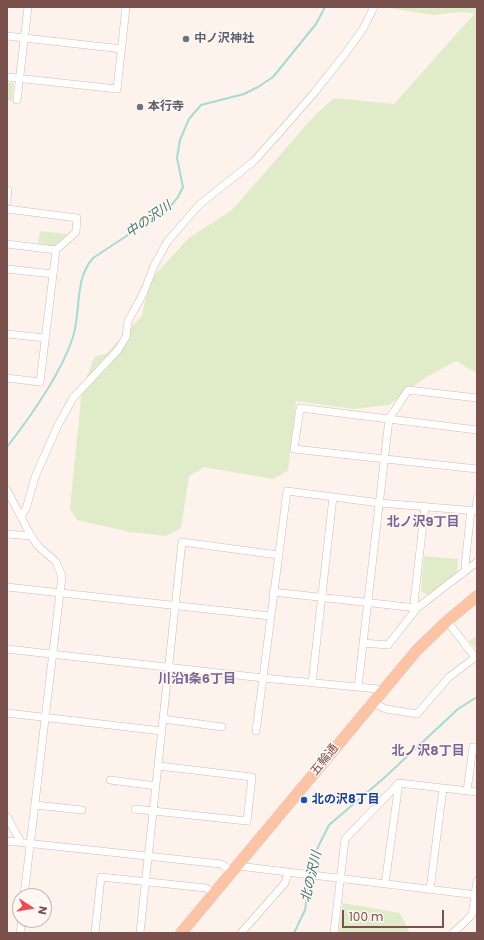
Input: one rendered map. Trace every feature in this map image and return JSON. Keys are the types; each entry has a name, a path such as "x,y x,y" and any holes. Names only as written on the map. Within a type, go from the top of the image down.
{"main road":[{"name":"五輪通","path":"182,933 417,650 447,621 477,596"}],"street":[{"path":"17,100 28,7"},
{"path":"7,77 117,89 122,49 124,7"},
{"path":"21,516 26,509 35,477 58,425 73,398 118,350 126,337 128,321 143,294 154,266 167,242 199,205 254,160 280,132 345,54 363,29 374,7"},
{"path":"7,36 122,49"},
{"path":"7,202 8,190"},
{"path":"7,209 77,218 76,232 56,250 40,382 7,378"},
{"path":"7,244 56,250"},
{"path":"7,269 53,274"},
{"path":"7,334 45,338"},
{"path":"358,687 389,418 408,390 477,398"},
{"path":"477,430 300,408 294,449 477,469"},
{"path":"7,490 31,536 38,546 56,562 62,576 25,888"},
{"path":"256,730 264,678 270,616 287,491 380,503 475,511"},
{"path":"312,683 333,497"},
{"path":"467,569 465,565 477,498"},
{"path":"417,608 414,602 424,506"},
{"path":"7,534 31,536"},
{"path":"140,933 182,542 278,555"},
{"path":"363,643 388,645 417,608 477,562"},
{"path":"7,587 270,616"},
{"path":"273,592 417,608"},
{"path":"373,703 386,709 417,714 449,678 476,656 447,621"},
{"path":"7,649 52,653 168,668 378,689 381,693"},
{"path":"7,713 162,731"},
{"path":"164,719 222,727"},
{"path":"467,791 473,747 477,747"},
{"path":"135,809 246,821 252,777 159,766"},
{"path":"110,780 156,786"},
{"path":"399,783 477,792"},
{"path":"334,933 345,839 399,783"},
{"path":"386,884 399,783"},
{"path":"430,890 443,788"},
{"path":"35,805 82,810"},
{"path":"7,817 21,842"},
{"path":"7,841 221,864 236,869 323,876 476,895"},
{"path":"241,933 285,883 288,873"},
{"path":"95,933 101,878 206,888 214,894"},
{"path":"453,933 472,915 477,881"}],"green space":[{"path":"383,7 477,7 477,373 456,361 425,378 389,405 353,409 296,401 288,471 273,479 204,467 189,476 181,528 166,536 130,532 77,520 70,509 82,389 95,356 106,354 142,316 149,281 189,238 232,210 315,115 334,98 394,104 475,13 460,12 433,15"},
{"path":"7,83 14,83 12,101 7,101"},
{"path":"40,231 67,234 54,246 38,243"},
{"path":"424,556 458,559 457,572 428,595 421,591"},
{"path":"477,636 477,650 469,641"},
{"path":"343,903 400,913 410,933 339,933"}],"waterway":[{"name":"中の沢川","path":"7,447 44,396 60,368 75,330 80,287 87,267 93,258 169,208 178,197 183,187 177,158 180,140 189,119 201,105 244,94 273,77 316,24 325,7"},
{"name":"北の沢川","path":"294,933 305,910 314,855 329,825 384,778 458,709 477,697"}],"place":[{"name":"中ノ沢神社","path":"186,39"},
{"name":"本行寺","path":"140,107"},
{"name":"北の沢8丁目","path":"304,800"}],"district":[{"name":"北ノ沢9丁目","path":"423,523"},
{"name":"川沿1条6丁目","path":"197,680"},
{"name":"北ノ沢8丁目","path":"428,752"}]}
